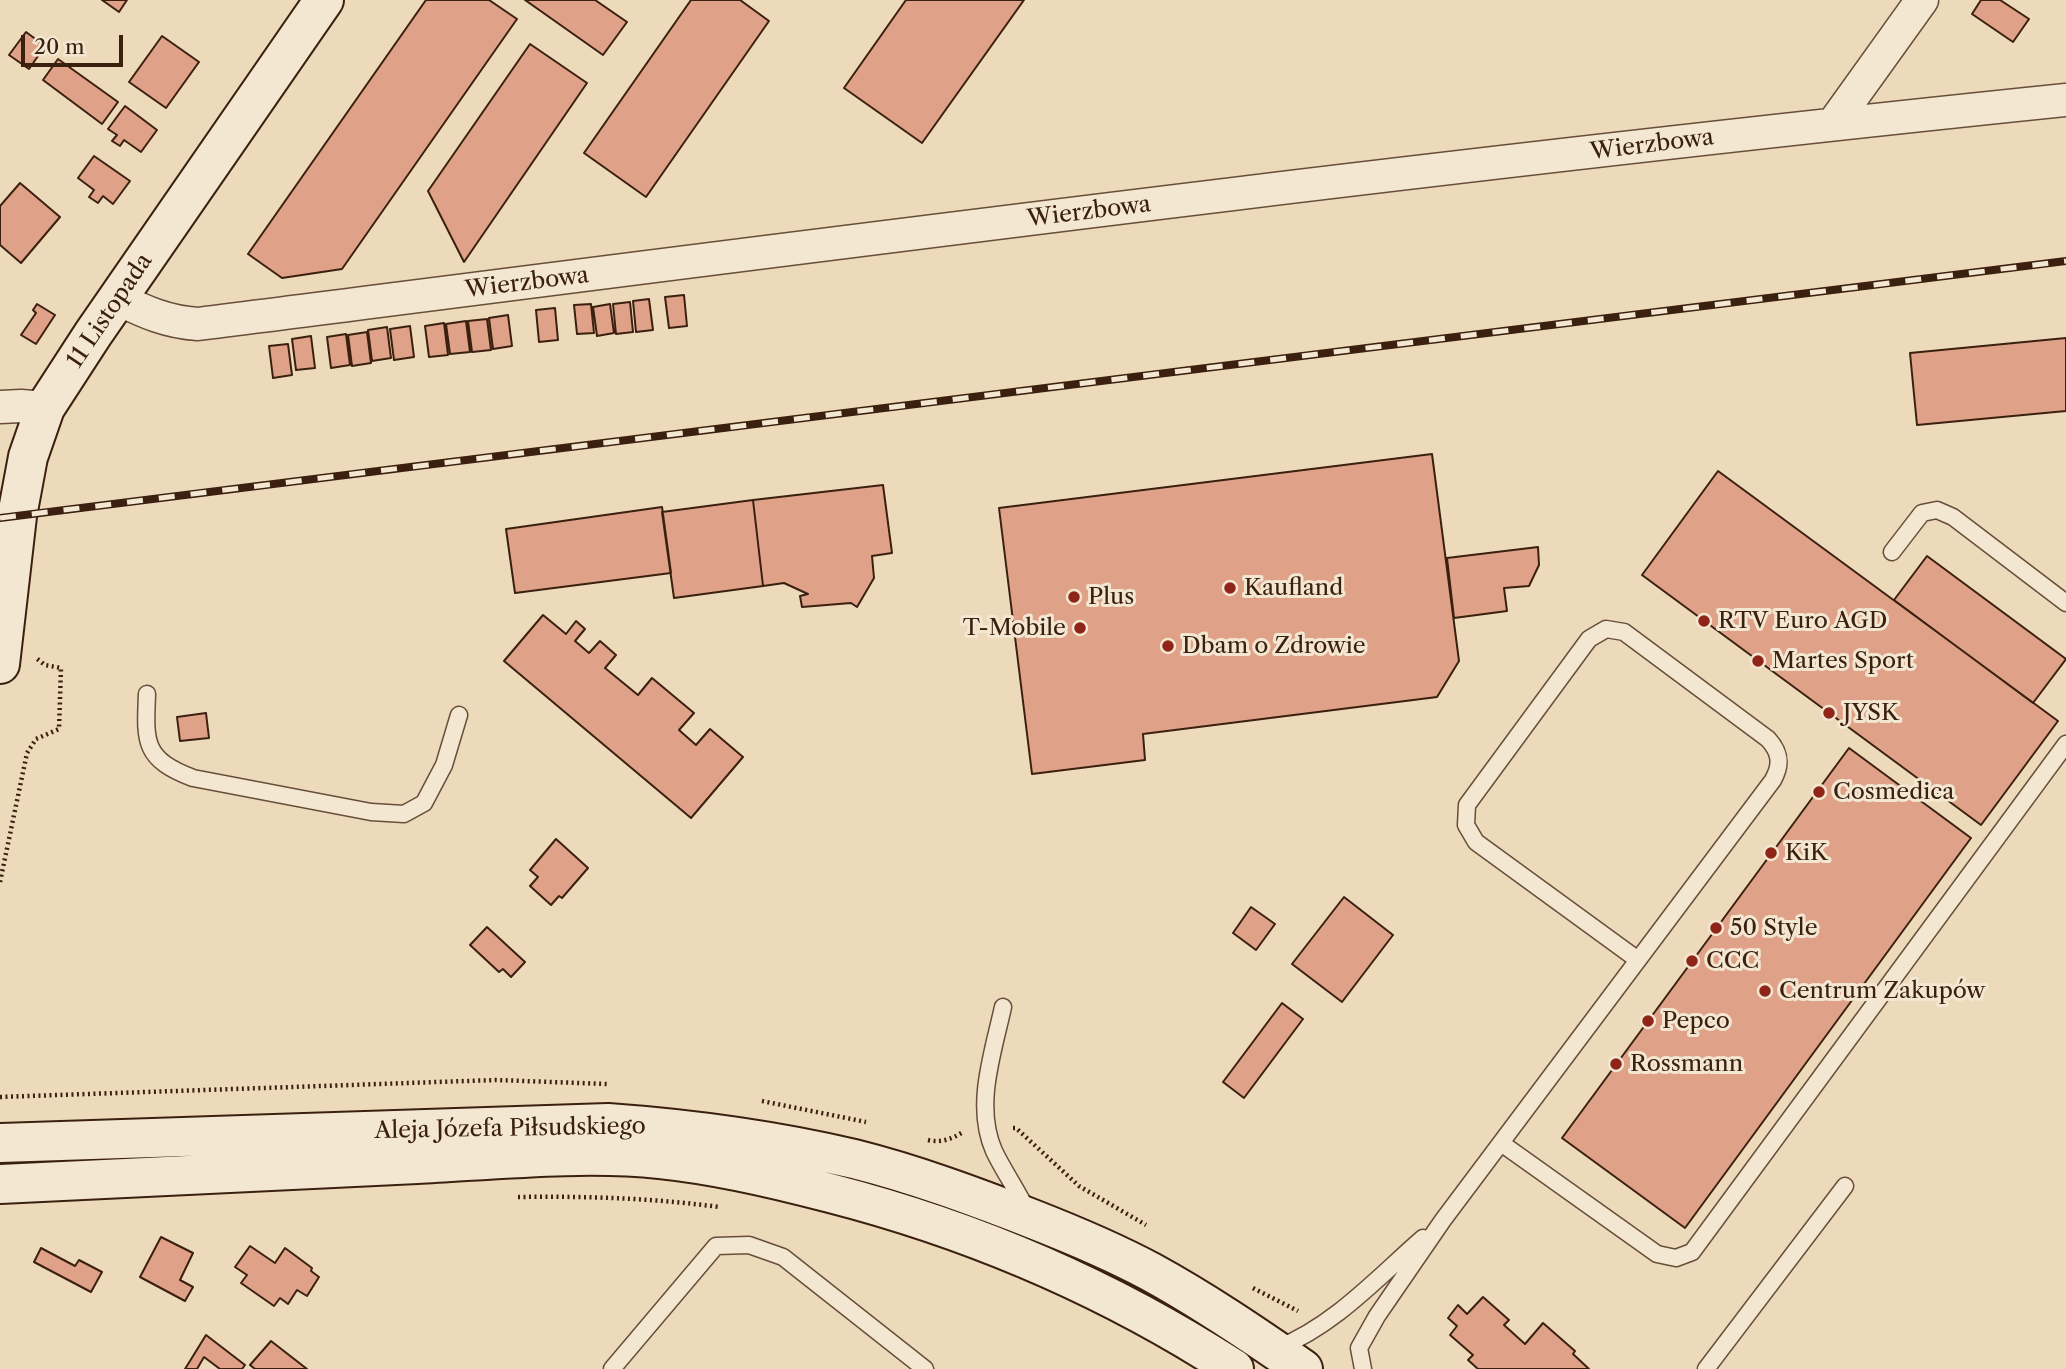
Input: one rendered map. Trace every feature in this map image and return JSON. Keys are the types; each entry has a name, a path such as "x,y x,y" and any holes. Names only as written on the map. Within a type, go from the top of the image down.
{"main road":[{"name":"11 Listopada","path":"0,664 17,516 28,457 45,408 324,0"},
{"name":"Aleja Józefa Piłsudskiego","path":"5,1140 608,1123 704,1132 855,1160 961,1192 1030,1218 1101,1247 1152,1273 1289,1359"},
{"name":"Aleja Józefa Piłsudskiego","path":"0,1184 521,1159 624,1157 706,1165 849,1197 961,1232 1084,1284 1168,1329 1234,1369"}],"street":[{"path":"1833,124 1922,0"},
{"name":"Wierzbowa","path":"118,299 153,316 174,322 198,324 957,228 1833,124 2066,100"},
{"path":"0,407 45,408"}],"lane":[{"path":"1892,552 1922,513 1937,510 1953,517 2066,603"},
{"path":"1363,1369 1359,1348 1377,1316 1443,1220 1501,1143 1773,780 1779,763 1778,754 1768,739 1624,632 1606,629 1589,639 1467,805 1466,825 1476,842 1638,960"},
{"path":"147,694 146,736 155,754 171,770 193,778 371,811 404,814 424,803 444,765 459,715"},
{"path":"1501,1143 1657,1254 1676,1258 1692,1252 2066,744"},
{"path":"1003,1007 985,1096 987,1128 1003,1170 1016,1188 1030,1218"},
{"path":"1706,1369 1845,1186"},
{"path":"1289,1359 1300,1339 1325,1324 1443,1220"},
{"path":"612,1369 716,1246 749,1245 783,1257 925,1369"}],"path":[{"path":"0,883 27,753 36,739 59,729 61,668"},
{"path":"508,1198 576,1196 670,1201 724,1208"}],"building":[{"path":"102,0 127,0 119,12"},
{"path":"426,0 489,0 517,19 342,269 282,278 248,254"},
{"path":"525,0 595,0 627,22 603,55"},
{"path":"691,0 740,0 769,21 646,197 584,153"},
{"path":"906,0 1024,0 922,143 844,88"},
{"path":"1981,0 2000,0 2029,19 2013,42 1972,14"},
{"path":"26,32 45,46 29,69 9,55"},
{"path":"162,36 199,62 166,108 129,82"},
{"path":"530,44 587,83 464,262 428,191"},
{"path":"58,59 118,102 102,124 43,80"},
{"path":"125,106 157,130 141,152 124,140 120,146 112,141 117,135 108,129"},
{"path":"94,156 130,181 113,204 103,196 98,203 89,197 94,190 78,178"},
{"path":"20,183 60,217 21,263 0,245 0,206"},
{"path":"684,295 687,326 669,328 665,297"},
{"path":"649,299 653,330 636,332 633,301"},
{"path":"630,302 633,332 616,334 613,304"},
{"path":"37,304 55,315 36,344 21,335 36,313 33,310"},
{"path":"591,304 594,333 577,334 574,305"},
{"path":"610,304 614,333 597,336 593,307"},
{"path":"555,308 558,340 539,342 536,310"},
{"path":"508,315 512,346 493,349 489,318"},
{"path":"487,319 491,350 472,352 468,321"},
{"path":"466,321 470,352 450,354 446,324"},
{"path":"444,323 448,355 429,357 425,326"},
{"path":"410,326 414,357 394,360 390,329"},
{"path":"387,327 391,358 372,361 368,330"},
{"path":"367,332 371,363 352,366 348,335"},
{"path":"346,334 350,365 331,368 327,337"},
{"path":"311,336 315,368 296,370 292,339"},
{"path":"2066,338 2066,411 1917,425 1910,353"},
{"path":"288,344 292,375 273,378 269,346"},
{"name":"Kaufland","path":"1432,454 1459,661 1437,697 1143,734 1145,760 1032,774 999,508"},
{"path":"1718,471 2058,721 1981,825 1642,575"},
{"path":"883,485 892,553 872,556 874,578 857,607 851,603 802,607 800,596 808,594 784,583 763,586 753,500"},
{"path":"753,500 763,586 674,598 662,512"},
{"path":"662,507 671,573 515,593 506,529"},
{"path":"1538,547 1539,565 1529,586 1504,588 1507,611 1454,618 1447,558"},
{"path":"1927,556 2066,659 2033,703 1894,600"},
{"path":"543,615 566,634 576,621 585,629 575,641 589,653 600,641 616,655 605,668 638,695 652,678 694,713 679,730 696,745 710,729 743,757 691,818 504,661"},
{"path":"206,713 209,738 180,741 177,717"},
{"name":"Centrum Zakupów","path":"1849,748 1971,838 1685,1228 1562,1138"},
{"path":"556,839 588,868 562,898 559,896 551,905 530,886 538,877 530,870"},
{"path":"1344,897 1393,935 1342,1002 1292,964"},
{"path":"1251,907 1275,924 1256,950 1233,933"},
{"path":"487,927 525,962 511,977 503,969 499,972 470,945"},
{"path":"1282,1003 1303,1019 1244,1098 1223,1082"},
{"path":"161,1237 193,1253 180,1280 193,1287 185,1301 140,1277"},
{"path":"250,1246 275,1263 285,1248 312,1268 311,1271 319,1277 307,1296 297,1290 288,1304 280,1298 274,1306 241,1283 247,1275 235,1267"},
{"path":"41,1248 75,1266 79,1260 102,1272 91,1292 34,1262"},
{"path":"1483,1297 1509,1320 1504,1325 1525,1344 1543,1323 1575,1351 1573,1354 1589,1369 1478,1369 1468,1360 1473,1355 1450,1335 1457,1326 1448,1318 1458,1305 1467,1314"},
{"path":"206,1335 245,1365 242,1369 220,1369 204,1357 197,1369 185,1369"},
{"path":"271,1341 307,1369 255,1369 250,1365"}],"railway":[{"path":"0,518 2066,261"}],"place":[{"name":"Kaufland","path":"1230,588"},
{"name":"Plus","path":"1074,597"},
{"name":"RTV Euro AGD","path":"1704,621"},
{"name":"T-Mobile","path":"1080,628"},
{"name":"Dbam o Zdrowie","path":"1168,646"},
{"name":"Martes Sport","path":"1758,661"},
{"name":"JYSK","path":"1829,713"},
{"name":"Cosmedica","path":"1819,792"},
{"name":"KiK","path":"1771,853"},
{"name":"50 Style","path":"1716,928"},
{"name":"CCC","path":"1692,961"},
{"name":"Centrum Zakupów","path":"1765,991"},
{"name":"Pepco","path":"1648,1021"},
{"name":"Rossmann","path":"1616,1064"}]}
